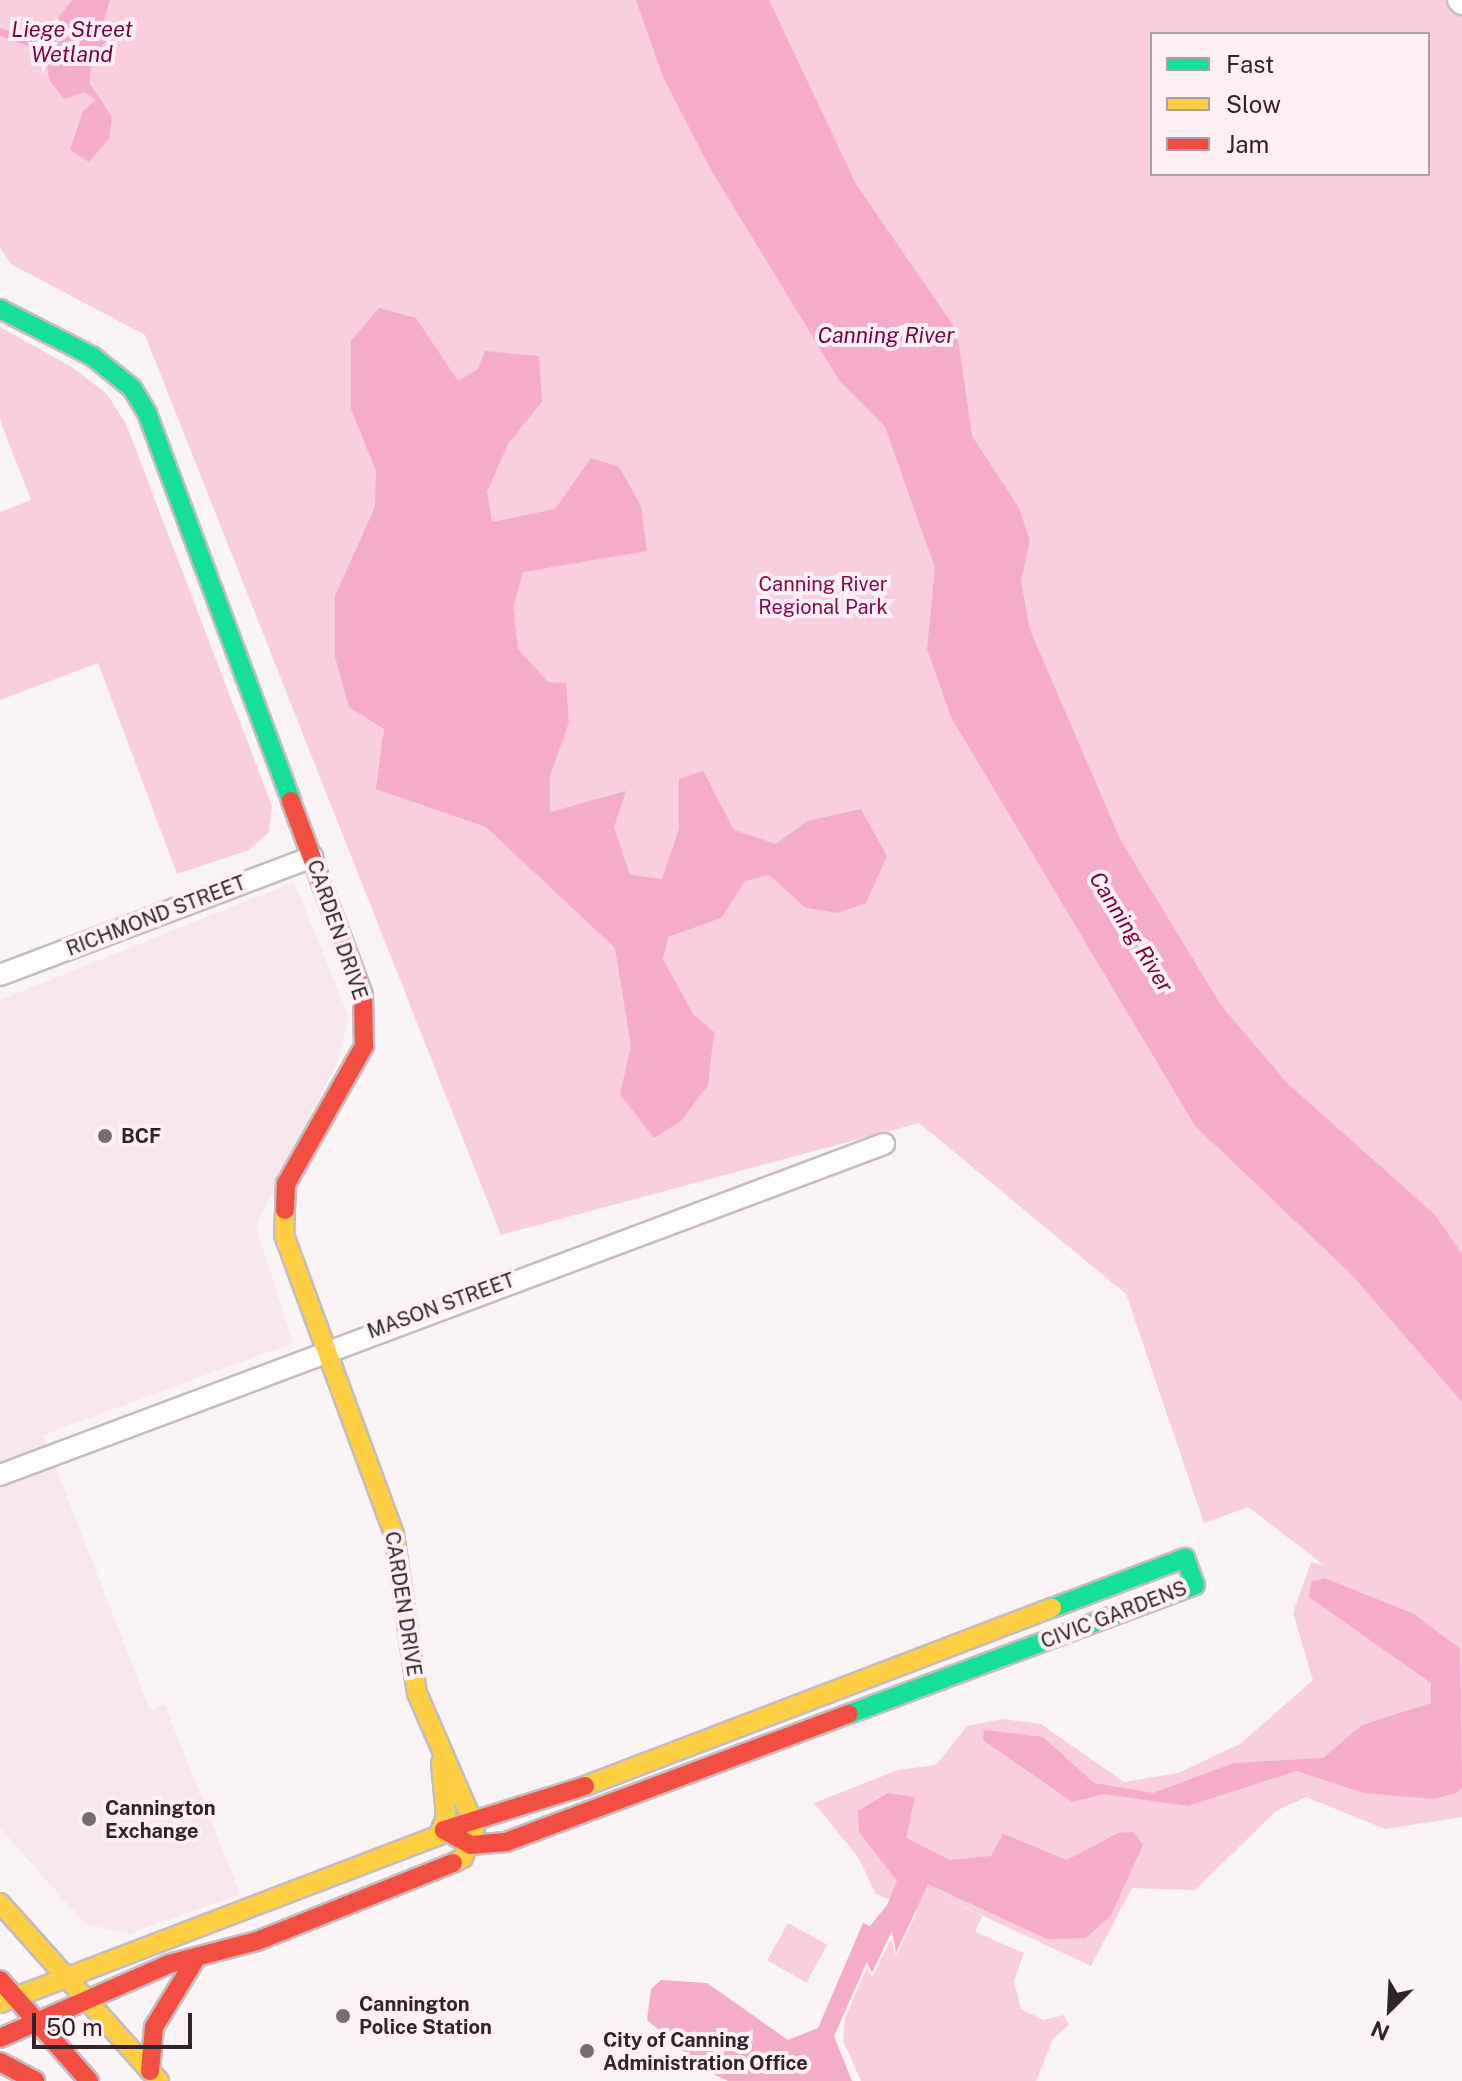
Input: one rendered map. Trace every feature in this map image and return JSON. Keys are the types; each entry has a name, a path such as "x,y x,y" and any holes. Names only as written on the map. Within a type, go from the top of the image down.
{"main road":[{"name":"CARDEN DRIVE","path":"0,309 92,356 132,388 147,413 363,995 364,1046 286,1184 284,1235 394,1534 408,1650 440,1757 473,1836"},
{"name":"CIVIC GARDENS","path":"444,1830 473,1836 506,1842 1195,1585 1185,1558 473,1836"},
{"name":"CARDEN DRIVE","path":"440,1757 444,1830"},
{"path":"7,2000 444,1830"},
{"path":"0,2038 86,1999 285,1930 448,1866 473,1836"},
{"path":"273,1897 285,1930"},
{"path":"0,1903 155,2076"},
{"path":"155,2076 154,2027 195,1960"},
{"path":"0,1980 7,2000 36,2021 89,2081"},
{"path":"0,2062 35,2081"}],"street":[{"name":"RICHMOND STREET","path":"0,975 312,857"},
{"name":"MASON STREET","path":"0,1475 325,1349 884,1144"}],"shaded area":[{"path":"294,882 349,1017 337,1063 256,1226 293,1343 43,1435 150,1710 165,1705 240,1894 129,1934 86,1924 0,1828 0,1000"}],"green space":[{"name":"Canning River Regional Park","path":"0,0 1450,0 1462,17 1462,1817 1385,1829 1306,1797 1276,1811 1195,1890 1132,1888 1091,1966 928,1890 982,1916 975,1932 1024,1953 1014,1981 1021,2009 1043,2020 1064,2015 1069,2025 1053,2039 1036,2081 861,2081 843,2041 845,2018 867,1968 872,1977 891,1939 896,1956 917,1912 876,1894 858,1857 814,1803 898,1770 936,1765 967,1726 1002,1719 1041,1724 1124,1782 1178,1773 1240,1744 1313,1680 1293,1613 1311,1562 1325,1566 1248,1507 1204,1523 1126,1294 919,1123 501,1235 145,335 11,264 0,247"},
{"path":"0,327 72,367 107,394 126,424 272,806 269,832 249,850 177,874 98,663 0,700 0,512 31,500 0,420"},
{"path":"788,1923 827,1945 807,1982 767,1961"}],"water":[{"name":"Liege Street Wetland","path":"72,0 110,0 101,29 108,39 91,59 90,84 112,117 109,139 89,162 70,150 83,111 96,100 84,92 64,99 50,81 44,52 0,36 0,28 40,41"},
{"name":"Canning River","path":"636,0 769,0 856,184 957,331 972,436 1018,506 1030,540 1021,581 1030,630 1121,841 1221,1005 1286,1082 1435,1215 1462,1254 1462,1402 1351,1274 1195,1126 951,717 927,649 935,568 885,427 839,380 710,168 663,77"},
{"path":"379,308 416,318 458,381 478,369 485,351 539,356 542,402 508,444 487,492 492,522 555,509 591,458 619,467 641,506 647,551 523,572 513,608 518,649 548,682 566,683 569,722 550,776 550,812 626,791 614,827 630,875 662,879 679,829 679,779 703,771 734,830 776,844 807,821 861,809 887,856 866,903 837,913 806,908 769,875 745,881 721,918 668,937 663,959 693,1014 714,1032 708,1085 681,1121 654,1138 620,1094 631,1046 615,948 486,827 376,789 384,729 349,707 335,657 335,596 375,507 376,471 351,409 351,341"},
{"path":"1324,1578 1414,1614 1460,1649 1462,1788 1456,1793 1434,1799 1364,1793 1296,1771 1188,1806 1104,1794 1072,1802 983,1740 984,1730 1043,1737 1094,1783 1153,1793 1234,1763 1323,1758 1362,1725 1431,1703 1431,1683 1309,1597 1311,1582"},
{"path":"888,1793 915,1797 906,1838 950,1860 991,1856 1003,1834 1067,1860 1118,1833 1134,1832 1143,1845 1111,1915 1086,1938 1047,1939 928,1884 896,1953 892,1931 872,1973 867,1962 834,2036 852,2081 728,2081 707,2071 647,2020 651,1989 661,1980 707,1983 788,2040 818,2028 863,1923 870,1926 887,1905 897,1881 859,1832 858,1811"}],"traffic: fast":[{"path":"0,309 92,356 132,388 147,413 291,801"},
{"path":"849,1714 1195,1585 1185,1558"},
{"path":"1052,1608 1185,1558"}],"traffic: slow":[{"path":"285,1210 284,1235 394,1534 417,1693 475,1827 463,1858 453,1863"},
{"path":"585,1786 1052,1608"},
{"path":"0,2003 438,1836 446,1817 441,1763"},
{"path":"0,1903 159,2081"}],"traffic: jam":[{"path":"285,1210 286,1184 364,1046 363,995 291,801"},
{"path":"585,1786 444,1830 471,1845 506,1842 849,1714"},
{"path":"0,2038 169,1964 257,1941 453,1863"},
{"path":"150,2071 154,2027 195,1960"},
{"path":"0,1980 89,2081"},
{"path":"0,2062 35,2081"}],"place":[{"name":"BCF","path":"105,1136"},
{"name":"Cannington Exchange","path":"89,1819"},
{"name":"Cannington Police Station","path":"343,2016"},
{"name":"City of Canning Administration Office","path":"587,2051"}]}
